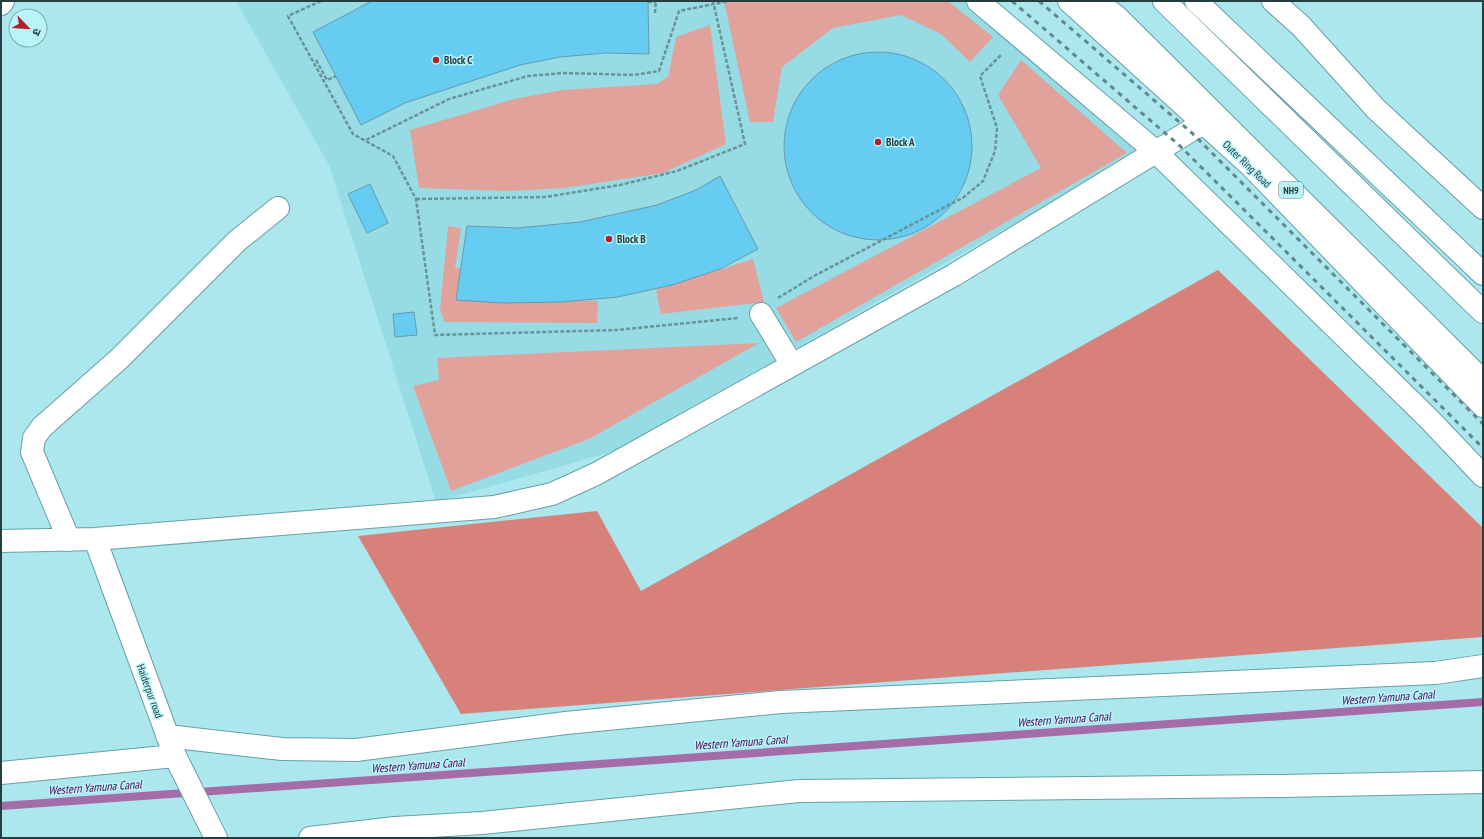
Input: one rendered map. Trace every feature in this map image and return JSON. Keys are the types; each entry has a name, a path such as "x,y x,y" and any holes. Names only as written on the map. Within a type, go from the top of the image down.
{"main road":[{"path":"978,1 1155,151 1430,420 1483,476"},
{"name":"Outer Ring Road","path":"1069,1 1250,165 1483,406"},
{"name":"Outer Ring Road","path":"1096,1 1117,17 1483,381"},
{"path":"1164,1 1483,312"},
{"path":"1196,1 1483,274"},
{"path":"1273,1 1301,26 1376,108 1483,208"},
{"path":"1,541 94,539 494,506 552,494 596,474 954,274 1203,123"},
{"path":"69,540 32,452 34,438 42,427 119,359 238,240 278,208"},
{"path":"761,314 792,365"},
{"name":"Haiderpur road","path":"94,539 175,756 216,838"},
{"path":"167,736 282,749 356,750 566,723 781,702 1435,673 1483,666"},
{"path":"1,772 175,756"},
{"path":"310,838 395,828 482,823 799,791 1298,786 1483,782"}],"path":[{"path":"321,1 288,16 353,134 393,156 416,199 435,335 617,330 761,314 778,298 814,276 964,197 983,180 995,151 997,128 980,76 1019,36"},
{"path":"648,2 656,1 655,13"},
{"path":"365,141 449,98 528,76 564,73 634,75 659,71 679,11 713,2 728,1"},
{"path":"416,199 545,197 620,186 677,171 745,144 713,2"},
{"path":"316,60 327,80 336,76"}],"shaded area":[{"path":"236,1 963,1 1143,150 618,450 436,502 329,165"},
{"path":"724,1 948,1 993,37 970,62 941,34 901,15 833,28 782,67 773,122 750,122"},
{"path":"710,25 726,144 663,173 565,188 507,191 419,188 410,130 514,99 562,90 657,84 668,77 676,37"},
{"path":"1021,60 1127,153 796,342 776,308 1041,168 998,95"},
{"path":"448,226 461,228 455,268 468,270 466,300 598,301 597,323 445,322 440,310"},
{"path":"753,259 764,302 661,314 656,290"},
{"path":"1218,270 1483,528 1483,637 461,714 358,536 597,511 641,591"},
{"path":"759,343 589,439 451,491 413,386 439,380 437,358"}],"building":[{"name":"Block C","path":"372,1 648,1 649,54 606,53 560,57 520,65 405,103 361,125 313,32"},
{"name":"Block A","path":"869,52 887,52 914,59 938,73 945,79 951,86 965,110 972,137 972,155 965,182 951,206 945,213 938,219 914,233 887,240 869,240 851,236 834,229 818,219 805,206 795,190 788,173 784,155 784,137 788,119 795,102 805,86 818,73 834,63 851,56"},
{"name":"Block B","path":"720,176 758,249 720,269 672,285 618,297 562,302 503,303 456,300 467,226 517,228 580,222 657,205 696,190"},
{"path":"370,184 388,223 367,233 348,194"},
{"path":"414,312 417,335 395,337 393,314"}],"waterway":[{"name":"Western Yamuna Canal","path":"1,806 1483,702"}],"railway":[{"path":"1012,1 1180,146 1483,448"},
{"path":"1039,1 1192,133 1483,424"}],"place":[{"name":"Block C","path":"436,60"},
{"name":"Block A","path":"878,142"},
{"name":"Block B","path":"609,239"}]}
